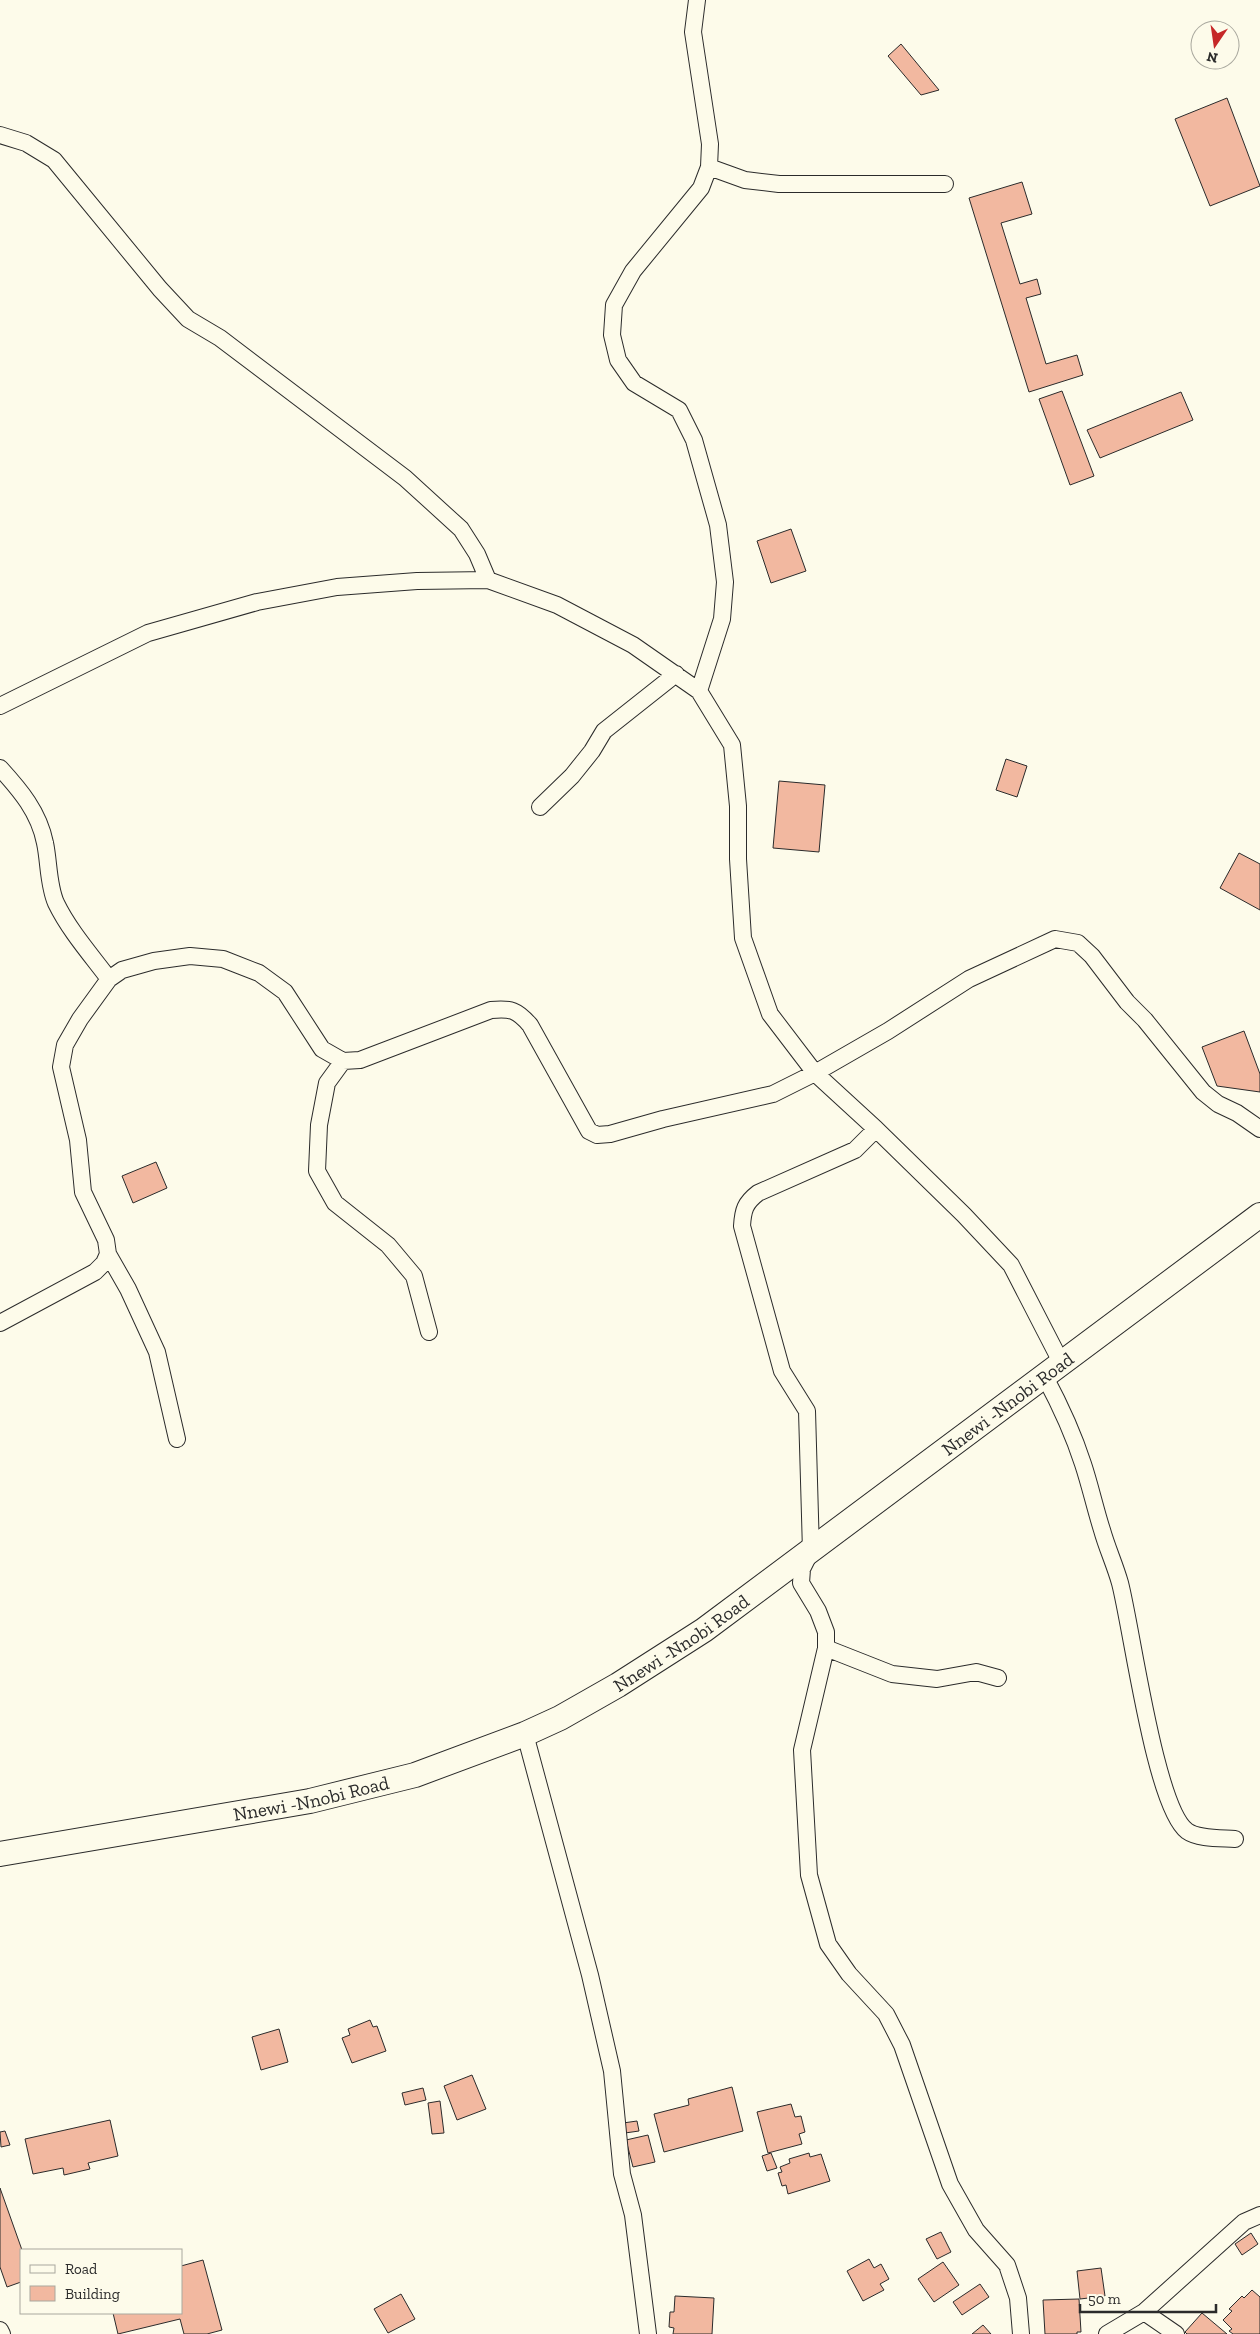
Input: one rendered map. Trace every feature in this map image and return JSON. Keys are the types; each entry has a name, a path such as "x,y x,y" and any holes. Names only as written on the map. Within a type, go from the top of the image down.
{"main road":[{"name":"Nnewi -Nnobi Road","path":"0,1854 310,1801 415,1774 525,1734 560,1718 626,1680 704,1630 1260,1215"}],"street":[{"path":"697,0 693,32 710,144 708,166 701,188 633,271 614,304 612,335 618,360 634,383 679,410 694,440 718,525 725,582 722,618 699,691"},
{"path":"0,135 26,143 54,160 160,289 188,319 227,343 326,420 405,478 461,530 478,554 488,580"},
{"path":"708,166 745,180 778,184 945,184"},
{"path":"0,706 148,633 257,602 337,587 416,581 488,580 557,605 632,645 699,691 732,745 738,806 738,859 744,938 770,1014 816,1073 964,1215 1011,1266 1053,1371 1065,1416 1083,1464 1120,1582 1131,1630 1144,1709 1164,1785 1174,1814 1187,1831 1204,1836 1235,1839"},
{"path":"540,807 572,776 592,752 604,731 676,674"},
{"path":"0,768 21,790 36,817 44,840 56,902 72,930 108,979"},
{"path":"177,1439 157,1352 128,1289 108,1254 106,1240 83,1192 78,1140 62,1067 65,1045 80,1019 108,979 122,970 154,961 190,956 223,959 259,973 285,992 322,1049 343,1061 360,1060 491,1010 506,1008 520,1013 530,1025 589,1131 597,1135 610,1134 663,1118 773,1094 816,1073 888,1031 969,979 1056,939 1078,943 1092,956 1126,1002 1145,1020 1203,1092 1218,1104 1237,1113 1260,1129"},
{"path":"343,1061 327,1083 319,1125 317,1171 335,1203 388,1245 414,1276 429,1332"},
{"path":"876,1129 855,1150 758,1193 748,1201 743,1209 742,1226 782,1371 807,1411 811,1551 802,1569 801,1582 818,1611 826,1632 826,1648 802,1750 808,1875 828,1944 849,1974 886,2014 902,2045 950,2184 976,2230 1007,2265 1018,2298 1021,2334"},
{"path":"0,1323 95,1272 104,1263 108,1254"},
{"path":"826,1648 892,1674 937,1679 976,1672 998,1678"},
{"path":"525,1734 590,1975 612,2070 622,2174 633,2215 648,2334"},
{"path":"1107,2334 1144,2312 1244,2222 1260,2215"},
{"path":"1144,2312 1176,2334"},
{"path":"0,2330 2,2334"}],"building":[{"path":"901,44 939,90 921,95 888,56"},
{"path":"1227,98 1260,186 1210,206 1175,119"},
{"path":"1022,182 1032,214 1001,223 1020,284 1037,279 1041,294 1026,298 1046,364 1077,355 1083,375 1029,392 969,198"},
{"path":"1062,391 1094,476 1070,485 1039,399"},
{"path":"1181,392 1193,420 1100,458 1087,430"},
{"path":"791,529 806,571 771,583 757,541"},
{"path":"1006,759 1027,766 1017,797 996,790"},
{"path":"779,781 825,785 819,852 773,848"},
{"path":"1239,853 1260,864 1260,910 1220,888"},
{"path":"1244,1031 1260,1074 1260,1092 1217,1086 1202,1047"},
{"path":"156,1162 167,1188 133,1203 122,1176"},
{"path":"370,2020 373,2027 377,2026 386,2051 352,2063 342,2038 350,2035 348,2029"},
{"path":"279,2029 288,2062 261,2070 252,2037"},
{"path":"472,2075 486,2109 457,2120 444,2086"},
{"path":"732,2087 743,2131 664,2152 654,2114 689,2105 688,2099"},
{"path":"423,2088 426,2100 405,2105 402,2093"},
{"path":"440,2101 444,2133 432,2134 428,2103"},
{"path":"791,2104 795,2117 801,2116 805,2132 799,2134 802,2144 768,2153 757,2112"},
{"path":"110,2120 118,2156 88,2163 90,2169 64,2175 63,2168 33,2174 25,2139"},
{"path":"637,2121 639,2131 625,2133 623,2123"},
{"path":"5,2131 10,2145 1,2147 0,2132"},
{"path":"648,2135 655,2162 633,2167 626,2140"},
{"path":"771,2153 777,2168 767,2171 762,2156"},
{"path":"809,2153 810,2157 821,2154 830,2181 788,2194 786,2185 782,2186 778,2173 782,2172 780,2167 790,2163 789,2159"},
{"path":"0,2188 22,2249 20,2249 20,2282 7,2287 0,2267"},
{"path":"941,2232 951,2252 937,2259 926,2239"},
{"path":"1251,2233 1258,2244 1242,2255 1235,2244"},
{"path":"869,2259 874,2268 881,2264 889,2279 880,2284 884,2290 863,2301 847,2271"},
{"path":"203,2260 222,2330 207,2334 184,2334 180,2319 118,2334 113,2314 182,2314 182,2266"},
{"path":"943,2262 959,2285 934,2302 918,2279"},
{"path":"1101,2268 1105,2296 1080,2299 1077,2271"},
{"path":"980,2284 989,2297 962,2315 953,2302"},
{"path":"1252,2290 1260,2297 1260,2334 1233,2334 1229,2331 1232,2329 1223,2320 1232,2311 1229,2309 1242,2296 1244,2298"},
{"path":"401,2294 415,2319 388,2333 374,2309"},
{"path":"675,2296 714,2298 712,2334 673,2334 674,2328 669,2327 670,2312 674,2312"},
{"path":"1079,2299 1081,2332 1077,2332 1077,2334 1045,2334 1043,2300"},
{"path":"1202,2313 1227,2334 1187,2334 1185,2332"},
{"path":"983,2325 991,2334 972,2334"}]}
